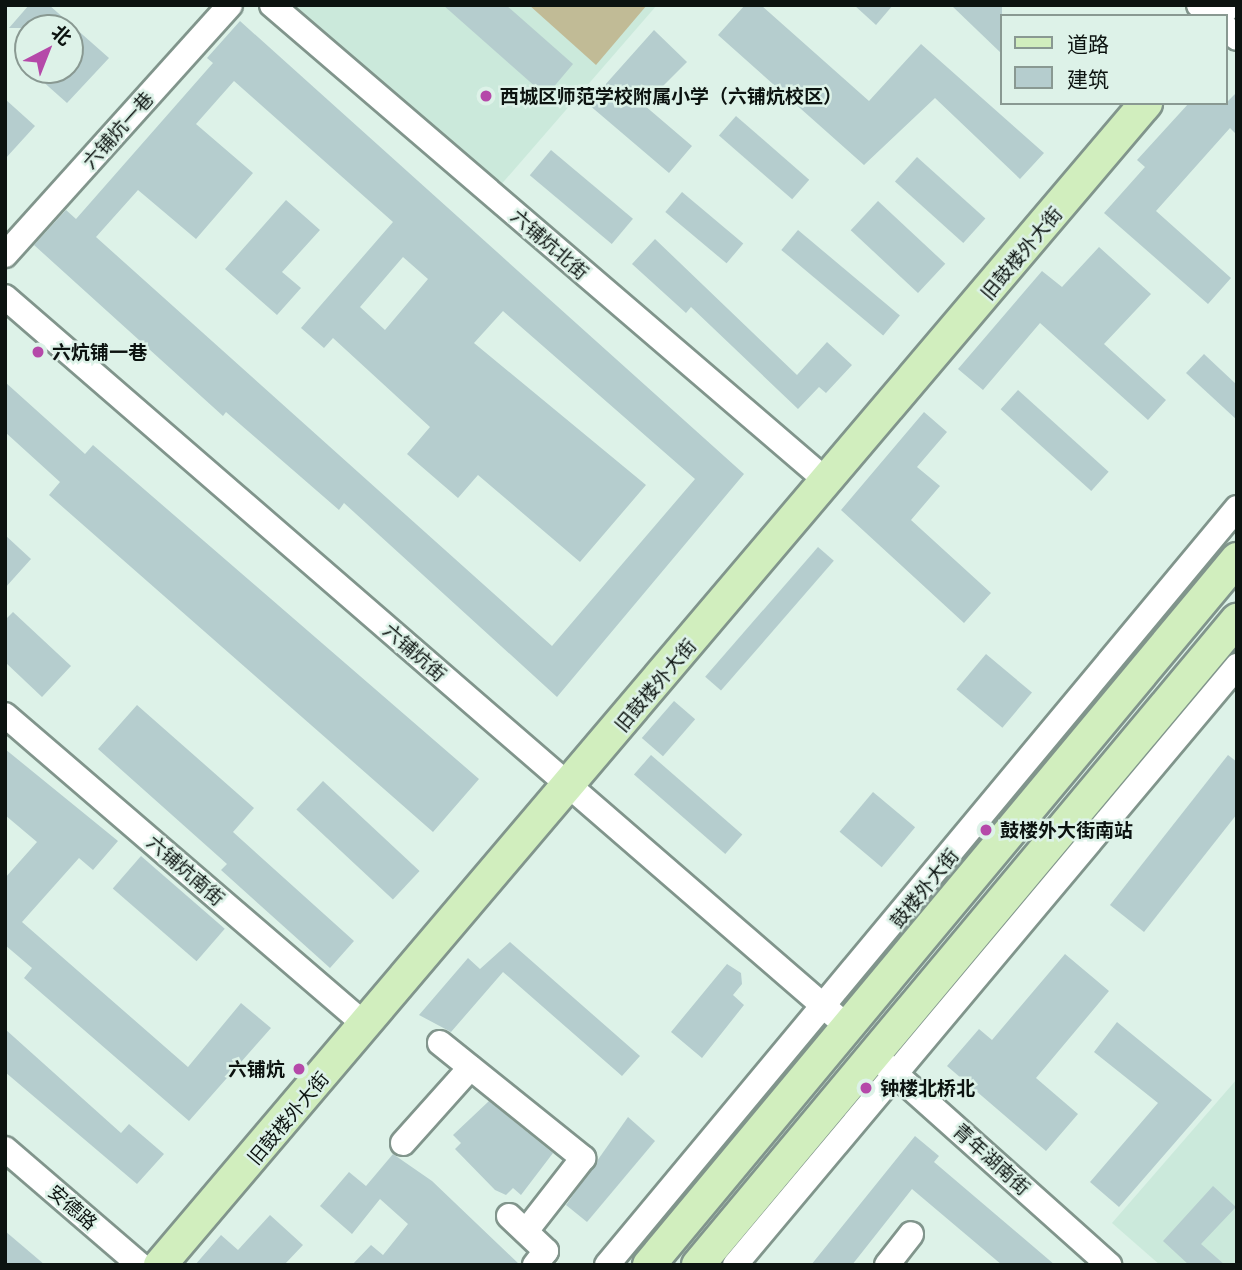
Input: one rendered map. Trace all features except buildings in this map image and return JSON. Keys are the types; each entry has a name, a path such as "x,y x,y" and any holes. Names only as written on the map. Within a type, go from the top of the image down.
{"main road":[{"name":"旧鼓楼外大街","path":"160,1265 828,482 1144,105"},
{"name":"鼓楼外大街","path":"649,1265 837,1018 1237,559"},
{"path":"698,1265 884,1063 1237,620"}],"street":[{"name":"六铺炕一巷","path":"5,255 230,5"},
{"name":"六铺炕北街","path":"272,5 828,482"},
{"name":"六铺炕街","path":"5,297 837,1018"},
{"name":"鼓楼外大街","path":"607,1265 837,1018 1237,508"},
{"path":"746,1261 884,1063 1237,666"},
{"name":"六铺炕南街","path":"5,715 366,1025"},
{"path":"440,1043 583,1158 518,1224 546,1251 535,1265"},
{"name":"青年湖南街","path":"884,1063 1109,1265"},
{"path":"403,1143 470,1068"},
{"name":"安德路","path":"5,1149 140,1265"},
{"path":"887,1265 911,1234"}],"shaded area":[{"name":"西城区师范学校附属小学（六铺炕校区）","path":"289,5 657,5 499,187"},
{"path":"529,5 647,5 596,65"},
{"path":"1237,1079 1237,1265 1160,1265 1112,1223"}],"place":[{"name":"西城区师范学校附属小学（六铺炕校区）","path":"486,96"},
{"name":"六炕铺一巷","path":"38,352"},
{"name":"鼓楼外大街南站","path":"986,830"},
{"name":"六铺炕","path":"299,1069"},
{"name":"钟楼北桥北","path":"866,1088"}]}
